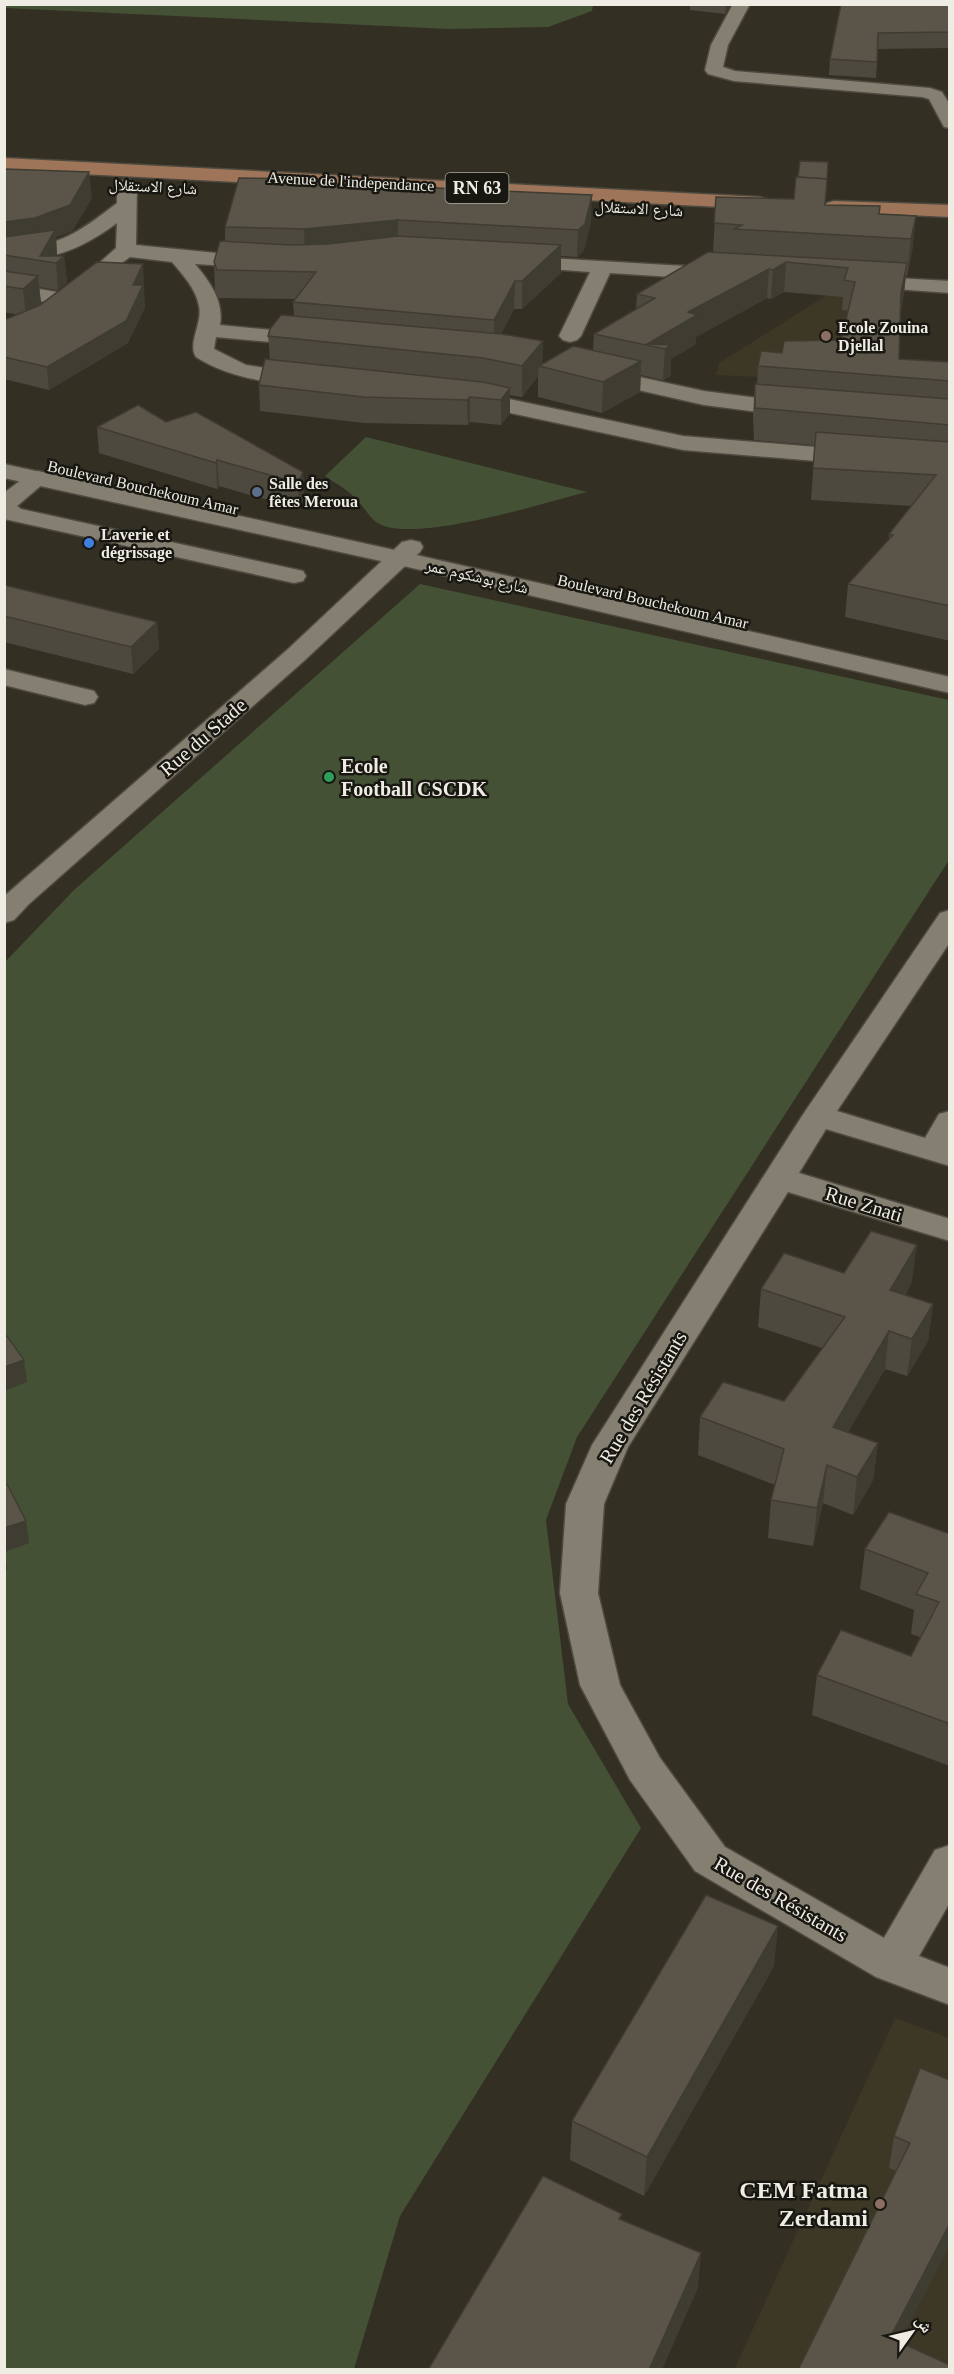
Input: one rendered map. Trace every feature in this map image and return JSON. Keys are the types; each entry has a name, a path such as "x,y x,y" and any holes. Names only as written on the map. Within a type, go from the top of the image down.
{"main road":[{"name":"Avenue de l'independance","path":"4,164 776,210"},
{"name":"شارع الاستقلال","path":"4,177 127,185 776,210"},
{"path":"950,211 816,212 950,224"}],"street":[{"path":"742,4 723,40 714,69 721,73 924,92 936,96 950,123"},
{"path":"126,250 127,185"},
{"path":"4,256 38,254 66,248 86,238 126,206"},
{"path":"41,316 126,250 178,257 280,263"},
{"path":"178,257 203,287 211,305 208,330 202,341 204,352 215,361 256,374 326,382"},
{"path":"499,261 735,274"},
{"path":"570,336 603,267"},
{"path":"842,281 950,287"},
{"path":"4,289 63,299"},
{"path":"208,330 332,342"},
{"path":"579,370 704,399 813,411"},
{"path":"443,394 494,401 683,443 950,465"},
{"name":"Boulevard Bouchekoum Amar","path":"4,456 405,552 950,667"},
{"name":"شارع بوشكوم عمر","path":"4,471 405,552 950,685"},
{"path":"38,478 9,501 4,508 13,514 294,576"},
{"name":"Rue du Stade","path":"9,902 296,656 405,552"},
{"path":"4,677 85,698"},
{"name":"Rue des Résistants","path":"950,919 818,1116 610,1445 585,1504 579,1593 600,1685 645,1769 710,1859 892,1964 950,1987"},
{"path":"818,1116 942,1154 950,1121"},
{"name":"Rue Znati","path":"779,1178 950,1230"},
{"path":"892,1964 950,1863"}],"shaded area":[{"name":"Ecole Zouina Djellal","path":"821,282 892,312 781,378 716,375 719,363 827,295"},
{"name":"CEM Fatma Zerdami","path":"895,2018 949,2038 949,2369 734,2370"}],"green space":[{"path":"5,4 593,5 592,11 548,27 449,29 5,8"},
{"path":"366,437 587,492 447,526 418,529 393,528 376,522 352,495 325,476"},
{"path":"420,584 949,700 949,860 577,1437 546,1520 568,1704 641,1828 400,2216 354,2369 5,2369 5,962 74,890"}],"building":[{"path":"841,4 950,4 950,32 878,33 877,62 830,59"},
{"path":"800,161 828,162 827,179 798,177"},
{"path":"4,169 89,172 70,205 35,218 4,222"},
{"path":"796,177 827,179 825,205 880,206 879,214 916,216 911,239 734,229 742,225 714,223 716,197 794,199"},
{"path":"239,178 323,179 322,183 592,195 585,224 578,230 398,220 304,229 225,227"},
{"path":"55,230 40,256 64,256 56,263 4,255 4,237"},
{"path":"398,236 561,245 522,281 515,281 494,320 293,302 316,272 217,270 214,262 220,241 290,245 328,244"},
{"path":"708,252 907,263 901,293 899,359 950,362 950,381 758,366 761,351 782,353 784,341 841,340 855,282 844,280 848,268 786,262 773,270 769,269 688,312 697,315 647,344 672,345 665,349 594,334 655,298 637,294"},
{"path":"97,262 143,264 133,285 143,285 126,321 47,367 4,357 4,320 40,305"},
{"path":"4,271 38,276 23,289 4,286"},
{"path":"281,315 502,334 543,341 522,366 483,358 268,336 270,329"},
{"path":"573,346 641,361 603,382 539,366"},
{"path":"265,359 483,382 510,388 501,400 470,397 467,400 363,397 259,385"},
{"path":"755,384 950,399 950,425 755,408"},
{"path":"138,405 166,422 196,412 303,472 298,483 217,460 216,463 97,427"},
{"path":"816,432 950,442 950,606 848,584 893,535 889,534 936,475 813,468"},
{"path":"4,585 157,622 131,647 4,616"},
{"path":"871,1231 917,1245 890,1290 933,1304 912,1339 889,1331 833,1427 878,1443 857,1477 827,1465 817,1508 771,1500 784,1449 700,1417 723,1382 784,1401 845,1317 761,1289 784,1253 844,1273"},
{"path":"4,1336 7,1336 24,1360 4,1367"},
{"path":"4,1484 7,1484 26,1521 4,1528"},
{"path":"889,1512 950,1534 950,1724 817,1675 841,1630 911,1656 939,1602 916,1594 928,1573 865,1549"},
{"path":"706,1895 778,1926 647,2157 572,2121"},
{"path":"920,2068 950,2080 950,2223 890,2338 950,2365 950,2370 798,2370 910,2143 894,2136"},
{"path":"543,2176 622,2214 619,2219 701,2253 649,2370 428,2370"}],"place":[{"name":"Ecole Zouina Djellal","path":"826,336"},
{"name":"Salle des fêtes Meroua","path":"257,492"},
{"name":"Laverie et dégrissage","path":"89,543"},
{"name":"Ecole Football CSCDK","path":"329,777"},
{"name":"CEM Fatma Zerdami","path":"880,2204"}]}
